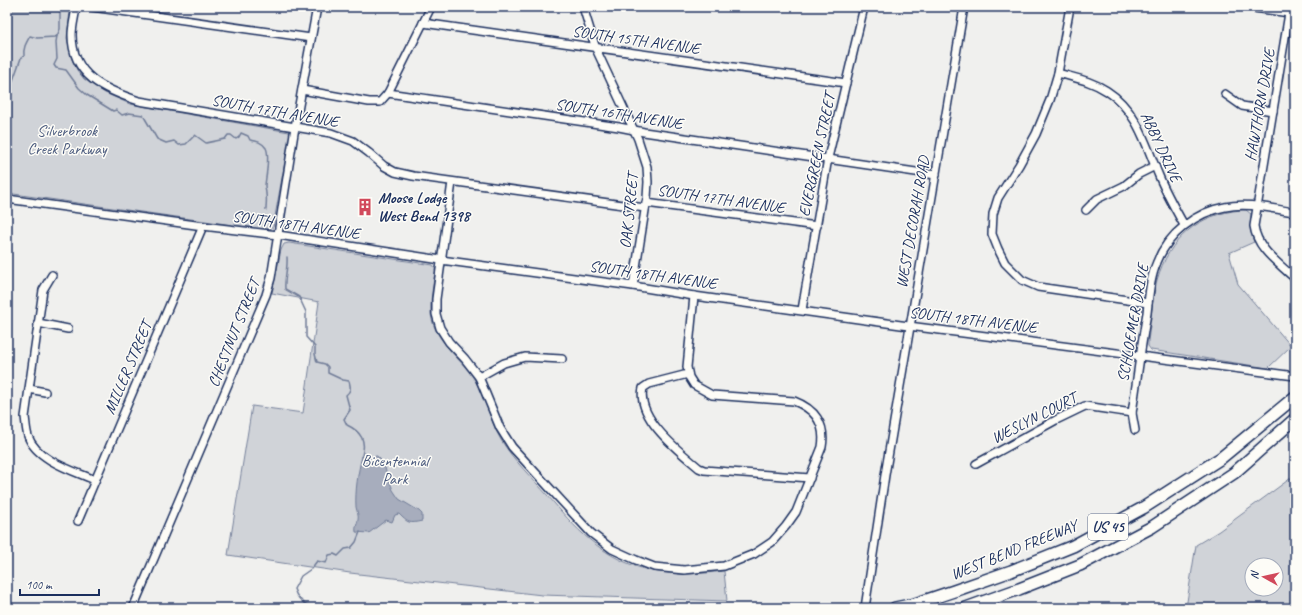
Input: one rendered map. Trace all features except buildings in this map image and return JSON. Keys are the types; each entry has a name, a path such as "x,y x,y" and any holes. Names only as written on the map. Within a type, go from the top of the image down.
{"highway":[{"name":"WEST BEND FREEWAY","path":"895,608 915,604 1011,571 1072,546 1143,508 1221,458 1295,397"},
{"name":"US 45","path":"966,608 1080,565 1152,527 1234,473 1295,419"}],"street":[{"name":"SOUTH 17TH AVENUE","path":"76,7 72,34 73,48 78,63 87,76 101,86 119,95 139,101 331,133 353,141 384,166 395,172 413,176 816,226"},
{"path":"92,7 311,38"},
{"name":"CHESTNUT STREET","path":"134,606 266,295 271,278 317,7"},
{"path":"302,90 369,102 380,102 388,93 431,7"},
{"name":"OAK STREET","path":"583,7 596,48 638,139 647,167 648,182 646,206 633,286"},
{"name":"EVERGREEN STREET","path":"802,310 828,158 864,7"},
{"name":"WEST DECORAH ROAD","path":"865,608 910,326 964,7"},
{"path":"1070,7 1058,73 1050,100 1036,134 1019,165 998,198 993,214 992,234 1005,263 1022,280 1038,287 1148,303"},
{"path":"1247,7 1290,10"},
{"name":"HAWTHORN DRIVE","path":"1290,10 1254,226 1257,239 1267,253 1291,275"},
{"name":"SOUTH 15TH AVENUE","path":"423,23 846,83"},
{"name":"ABBY DRIVE","path":"1058,73 1087,81 1106,91 1120,101 1132,115 1143,136 1172,205 1184,226"},
{"name":"SOUTH 16TH AVENUE","path":"388,93 936,174"},
{"path":"1225,94 1242,106 1273,111"},
{"path":"1086,210 1097,199 1124,186 1139,174 1155,166"},
{"path":"452,182 441,260 436,314 440,328 449,342 479,377 500,428 512,447 591,533 612,549 636,560 654,567 684,570 724,566 754,554 772,542 796,512 822,446 824,437 822,425 805,405 794,401 712,395 694,385 688,374 687,367 694,296"},
{"name":"SOUTH 18TH AVENUE","path":"7,199 203,226 278,234 441,260 910,326 1295,376"},
{"name":"SCHLOEMER DRIVE","path":"1135,430 1132,413 1153,277 1157,262 1172,238 1184,226 1211,210 1240,206 1295,212"},
{"name":"MILLER STREET","path":"78,521 203,226"},
{"path":"52,275 43,290 38,323 26,417 28,436 38,452 52,461 95,480"},
{"path":"38,323 68,329"},
{"path":"479,377 504,363 525,357 562,359"},
{"path":"688,374 655,382 643,388 642,394 648,414 670,443 699,468 704,470 810,478"},
{"path":"29,389 45,392"},
{"name":"WESLYN COURT","path":"976,464 1056,420 1085,406 1132,413"}],"green space":[{"name":"Silverbrook Creek Parkway","path":"8,7 58,7 70,11 67,38 72,59 77,70 84,79 105,93 130,104 289,132 290,134 273,227 270,229 261,229 7,193"},
{"path":"1246,210 1251,214 1250,227 1254,242 1229,253 1238,284 1291,346 1268,368 1151,350 1148,346 1148,341 1154,295 1162,265 1169,252 1187,231 1199,223 1226,212"},
{"name":"Bicentennial Park","path":"289,243 433,265 435,272 431,314 433,324 442,341 469,371 474,379 482,394 501,440 523,469 579,530 605,551 637,567 653,571 687,574 724,571 727,601 542,595 350,573 228,555 252,406 303,413 319,302 272,293 281,250 284,244"},
{"path":"1295,475 1295,608 1186,608 1196,545 1219,531"}],"water":[{"path":"362,456 377,456 384,463 393,490 399,499 422,514 422,521 409,522 399,514 395,515 392,522 386,520 369,533 356,532 358,515 356,507 356,488"}],"waterway":[{"path":"60,11 60,29 56,42 57,59 54,65 56,68 66,70 79,88 87,95 113,111 116,110 122,115 129,113 143,115 157,139 166,143 174,141 179,145 186,144 195,135 206,143 225,139 228,135 231,135 236,139 241,133 248,136 250,140 263,144 266,148 268,156 265,185 266,210"},
{"path":"7,99 10,98 12,89 11,86 21,58 24,56 24,48 30,36 37,38 57,36"},
{"path":"7,102 7,108"},
{"path":"287,257 285,289 299,297 306,312 306,337 315,347 317,362 325,364 328,367 328,373 343,380 349,381 350,389 346,395 350,410 344,419 347,425 356,431 362,438 362,456"},
{"path":"267,608 308,608 309,606 300,599 294,589 301,576 311,569 317,561 326,563 329,555 334,554 338,556 345,549 351,548 356,542 360,532"}],"place":[{"name":"Moose Lodge West Bend 1398","path":"365,207"}]}
